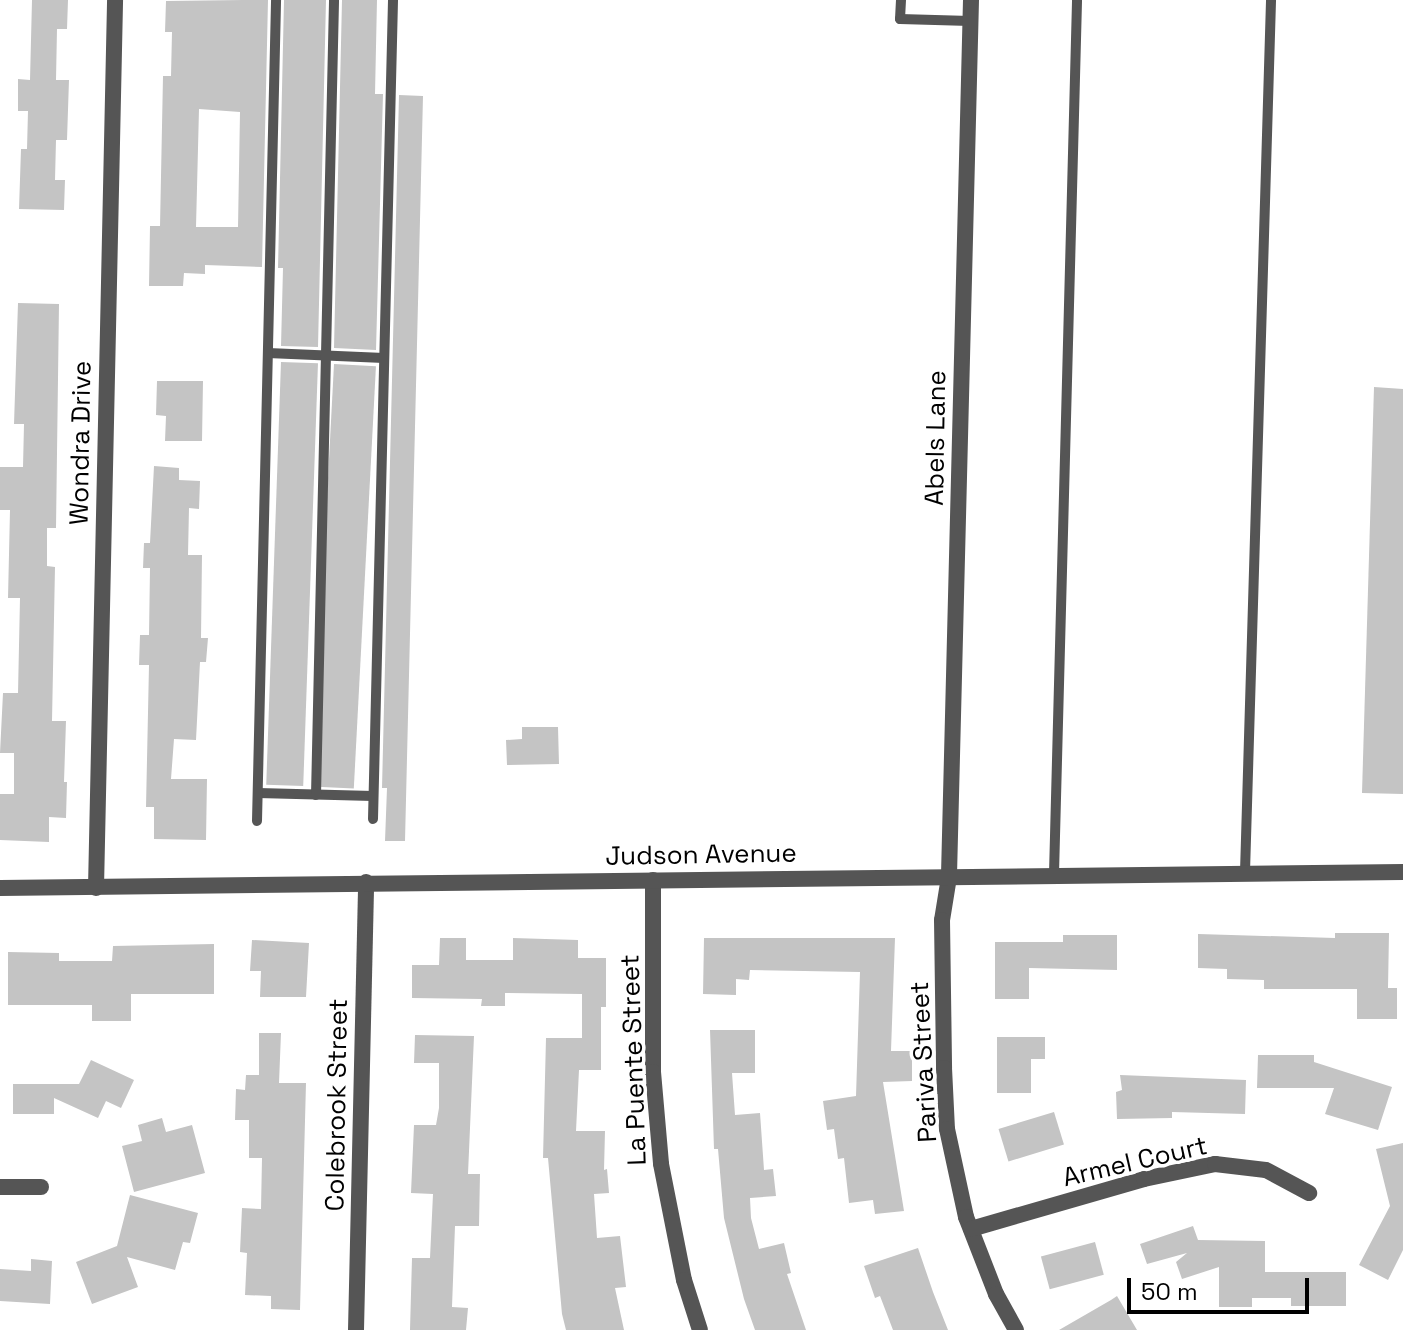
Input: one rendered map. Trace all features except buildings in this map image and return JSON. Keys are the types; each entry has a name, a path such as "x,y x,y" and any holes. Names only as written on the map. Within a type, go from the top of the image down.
{"street":[{"name":"Wondra Drive","path":"96,888 115,0"},
{"name":"Abels Lane","path":"949,877 971,0"},
{"name":"Judson Avenue","path":"0,888 1403,872"},
{"name":"Pariva Street","path":"949,877 942,920 946,1114 971,1229 996,1294 1016,1330"},
{"name":"La Puente Street","path":"653,880 653,1072 661,1164 684,1280 700,1330"},
{"name":"Colebrook Street","path":"356,1330 366,882"},
{"name":"Armel Court","path":"971,1229 1144,1179 1215,1164 1266,1170 1309,1193"},
{"path":"0,1187 41,1187"}],"lane":[{"path":"257,821 276,0"},
{"path":"316,795 334,0"},
{"path":"373,819 393,0"},
{"path":"901,0 900,19 970,21"},
{"path":"1054,874 1077,0"},
{"path":"1245,872 1271,0"},
{"path":"268,353 384,358"},
{"path":"258,793 373,796"}]}
